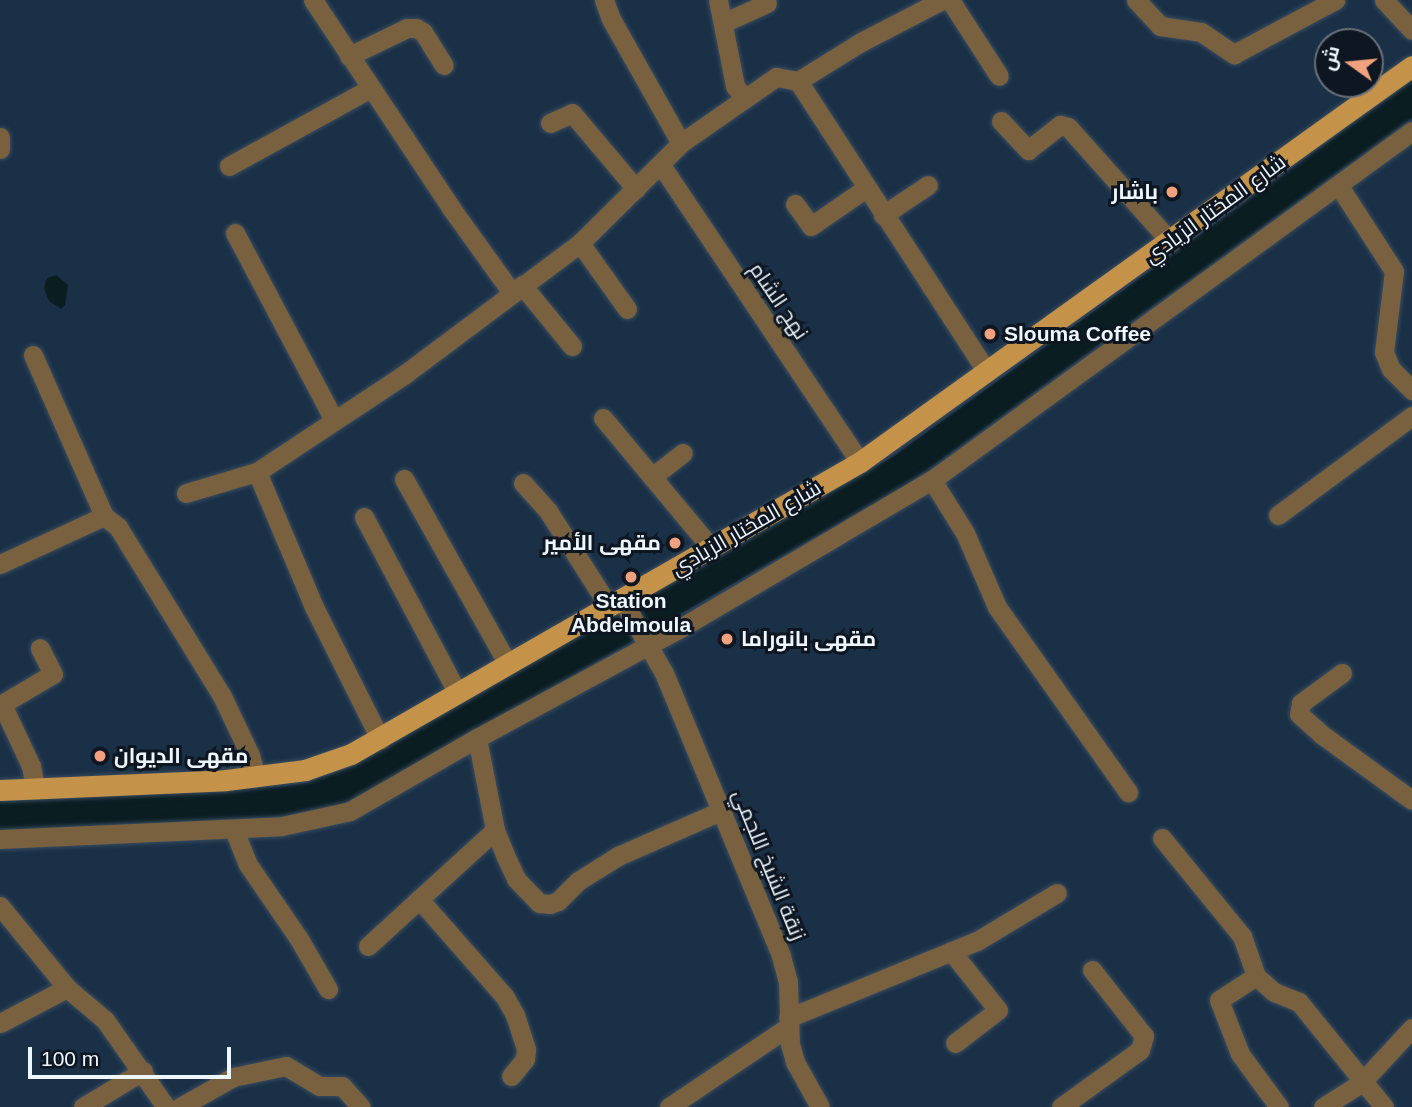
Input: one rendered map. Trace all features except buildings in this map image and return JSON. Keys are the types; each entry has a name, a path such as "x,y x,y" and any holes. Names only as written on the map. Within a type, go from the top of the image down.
{"main road":[{"name":"شارع المختار الزيادي","path":"0,790 256,776 327,764 380,739 860,462 1171,242 1412,66"}],"street":[{"path":"313,0 451,208 517,289 572,346"},
{"path":"604,0 611,19 681,143"},
{"path":"718,0 725,22 736,86 745,99"},
{"path":"186,493 257,472 448,344 580,243 662,165 681,143 776,77 799,81 861,42 942,0"},
{"path":"950,0 999,76"},
{"path":"1136,0 1160,26 1202,32 1234,54 1335,0"},
{"path":"1384,0 1412,30"},
{"path":"725,22 767,3"},
{"path":"349,56 407,28 415,28 423,32 444,65"},
{"path":"799,81 883,215 987,372"},
{"path":"229,166 371,88"},
{"path":"550,123 572,113 636,189"},
{"path":"1001,121 1028,150 1060,125 1068,127 1171,242"},
{"path":"0,839 234,830 304,823 350,811 477,738 650,645 932,480 1411,134"},
{"path":"0,137 0,149"},
{"name":"نهج الشام","path":"662,165 860,462"},
{"path":"883,215 928,185"},
{"path":"1339,186 1394,271 1384,352 1391,369 1412,390"},
{"path":"795,204 811,226 866,188"},
{"path":"235,233 334,420"},
{"path":"580,243 627,309"},
{"path":"33,355 104,516 118,527 192,645 245,743 256,776"},
{"path":"1278,515 1412,416"},
{"path":"603,418 712,549"},
{"path":"652,477 683,453"},
{"path":"257,472 314,607 380,739"},
{"path":"404,479 508,664"},
{"path":"932,480 965,533 997,607 1128,792"},
{"name":"زنقة الشيخ اللجمي","path":"523,483 548,511 650,645 723,810 785,969 788,1023 795,1062 820,1107"},
{"path":"0,564 104,516"},
{"path":"364,516 458,694"},
{"path":"35,788 31,766 1,702 53,674 40,648"},
{"path":"1342,673 1301,703 1299,714 1321,734 1412,800"},
{"path":"477,738 495,830 516,879 539,903 550,904 558,901 578,881 618,856 723,810"},
{"path":"234,830 247,863 299,939 328,989"},
{"path":"368,946 495,830"},
{"path":"1162,838 1242,936 1256,976 1275,992 1299,1002 1384,1107"},
{"path":"680,1104 788,1023 977,942 1057,893"},
{"path":"419,900 505,997 515,1015 526,1049 525,1059 511,1076"},
{"path":"0,906 67,988 105,1020 166,1107"},
{"path":"951,951 998,1010 955,1043"},
{"path":"1061,1107 1140,1050 1144,1036 1092,970"},
{"path":"1256,976 1219,1000 1240,1054 1279,1107"},
{"path":"0,1023 67,988"},
{"path":"1323,1107 1362,1083 1412,1028"},
{"path":"180,1107 233,1077 286,1066 319,1086 342,1086 361,1107"},
{"path":"83,1107 143,1071"}],"shaded area":[{"path":"1412,81 1412,118 909,483 367,793 341,804 287,816 0,831 0,801 278,787 306,783 351,767 894,456"},
{"path":"56,275 68,285 65,305 61,309 49,301 44,288 47,278"}],"place":[{"name":"باشار","path":"1172,192"},
{"name":"Slouma Coffee","path":"990,334"},
{"name":"مقهى الأمير","path":"675,543"},
{"name":"Station Abdelmoula","path":"631,577"},
{"name":"مقهى بانوراما","path":"727,639"},
{"name":"مقهى الديوان","path":"100,756"}]}
